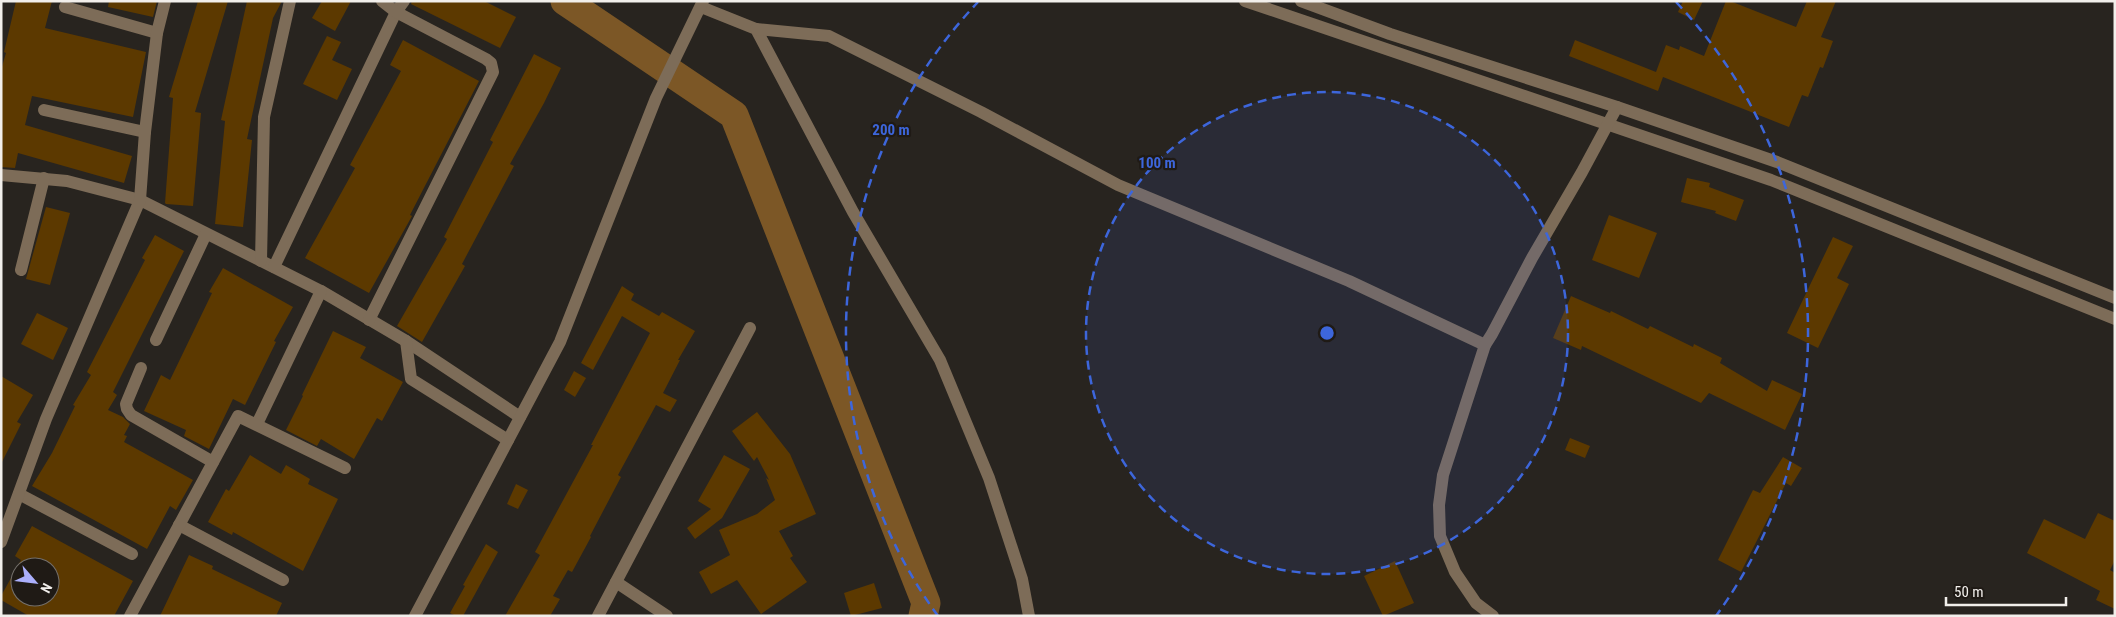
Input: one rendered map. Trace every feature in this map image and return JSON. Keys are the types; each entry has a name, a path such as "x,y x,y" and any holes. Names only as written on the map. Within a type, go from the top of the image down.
{"street":[{"path":"1,542 46,419 140,200 145,132 157,33 165,1"},
{"path":"261,261 264,117 290,1"},
{"path":"369,320 493,72 493,67 486,59 400,6 382,1"},
{"path":"1245,1 1605,125 1772,180 2115,319"},
{"path":"1301,1 1390,34 1617,106 1777,162 2115,298"},
{"path":"414,616 560,342 664,80 702,4 756,29 829,36 981,112 1118,185 1348,281 1485,345"},
{"path":"274,267 400,6"},
{"path":"65,7 157,33"},
{"path":"756,29 853,212 940,360 989,478 1022,579 1029,616"},
{"path":"1493,616 1476,603 1455,572 1440,536 1439,505 1443,475 1485,345 1617,106"},
{"path":"44,110 145,132"},
{"path":"1,176 66,181 140,200 320,292 406,341 520,416"},
{"path":"21,270 44,178"},
{"path":"156,340 206,234"},
{"path":"258,424 320,292"},
{"path":"598,616 750,328"},
{"path":"406,341 411,379 508,440"},
{"path":"141,368 126,404 131,415 213,462"},
{"path":"130,616 238,416 258,424 345,468"},
{"path":"20,494 132,554"},
{"path":"179,525 283,580"},
{"path":"616,582 667,616"}],"building":[{"path":"16,1 52,1 45,28 146,52 133,117 32,96 25,125 132,156 124,183 18,153 15,168 1,167 1,70"},
{"path":"109,1 157,1 153,17 108,7"},
{"path":"198,1 228,1 195,112 201,113 193,206 166,204 173,98 169,97"},
{"path":"247,1 282,1 273,18 247,139 252,140 243,227 215,224 225,121 221,120"},
{"path":"322,1 351,1 335,31 312,18"},
{"path":"412,1 484,1 516,17 500,48 411,4"},
{"path":"1683,1 1703,1 1694,20 1678,12"},
{"path":"1726,1 1796,27 1807,1 1836,1 1821,37 1833,41 1823,68 1820,67 1808,97 1802,95 1789,127 1663,77 1658,91 1569,56 1575,40 1656,72 1666,45 1679,50 1680,46 1704,56"},
{"path":"327,36 341,42 332,60 352,69 337,100 303,84"},
{"path":"403,40 479,81 410,215 412,216 369,293 305,258 355,168 350,165 401,71 390,65"},
{"path":"534,54 561,68 510,164 514,166 462,264 465,266 422,342 397,326 447,239 444,237 493,142 490,140"},
{"path":"1687,178 1710,183 1709,187 1744,200 1736,221 1715,213 1716,211 1681,202"},
{"path":"46,207 70,213 50,285 26,279"},
{"path":"1609,215 1657,233 1639,278 1592,260"},
{"path":"155,235 184,251 113,392 117,395 108,410 123,417 130,424 124,435 127,436 124,442 193,480 176,510 170,506 147,549 32,486 52,453 75,406 73,405 91,375 87,372 145,260 142,258"},
{"path":"1833,237 1853,246 1837,278 1849,284 1818,348 1787,333"},
{"path":"223,268 293,307 274,341 276,342 245,405 233,399 209,449 184,436 186,430 144,411 161,375 170,380 212,293 209,292"},
{"path":"622,286 634,294 631,300 659,316 662,312 695,331 678,360 680,360 663,393 677,400 670,412 656,405 618,475 621,477 591,537 572,572 568,570 553,596 560,599 550,616 505,616 540,555 535,552 593,445 591,445 650,333 622,316 593,370 581,363"},
{"path":"1571,296 1610,313 1611,311 1648,329 1650,326 1693,347 1694,344 1722,358 1720,363 1767,391 1772,380 1802,394 1785,430 1709,393 1701,403 1582,346 1581,350 1553,338"},
{"path":"37,313 68,328 53,360 21,344"},
{"path":"333,331 366,347 360,358 403,382 382,421 377,418 354,459 321,439 317,446 286,430"},
{"path":"574,371 586,378 575,397 564,390"},
{"path":"1,376 33,395 17,422 21,424 1,464"},
{"path":"757,412 790,454 816,514 779,531 793,556 790,558 807,582 761,614 737,580 711,594 699,572 730,555 719,530 757,514 775,500 766,478 769,480 757,457 754,461 732,431"},
{"path":"1570,438 1590,446 1585,458 1565,450"},
{"path":"250,455 281,474 286,465 310,479 308,484 338,499 303,571 233,532 232,535 208,522 226,489 229,491"},
{"path":"724,455 750,469 722,518 695,539 687,528 711,509 698,501"},
{"path":"1783,457 1802,468 1791,486 1786,483 1741,572 1718,560 1753,490 1760,493"},
{"path":"516,484 528,490 518,509 507,504"},
{"path":"2098,513 2115,521 2115,560 2110,570 2115,573 2115,609 2096,600 2100,591 2027,553 2044,519 2085,539"},
{"path":"32,526 133,581 114,616 29,616 13,607 60,607 60,557 15,556"},
{"path":"486,544 498,552 463,616 456,616 450,613"},
{"path":"189,555 213,566 212,569 282,603 276,616 160,616"},
{"path":"1395,561 1414,603 1383,616 1364,576"},
{"path":"10,580 10,605 1,600 1,596"},
{"path":"874,583 882,608 851,616 844,593"}],"waterway":[{"path":"565,1 734,115 926,603 923,616"}]}
